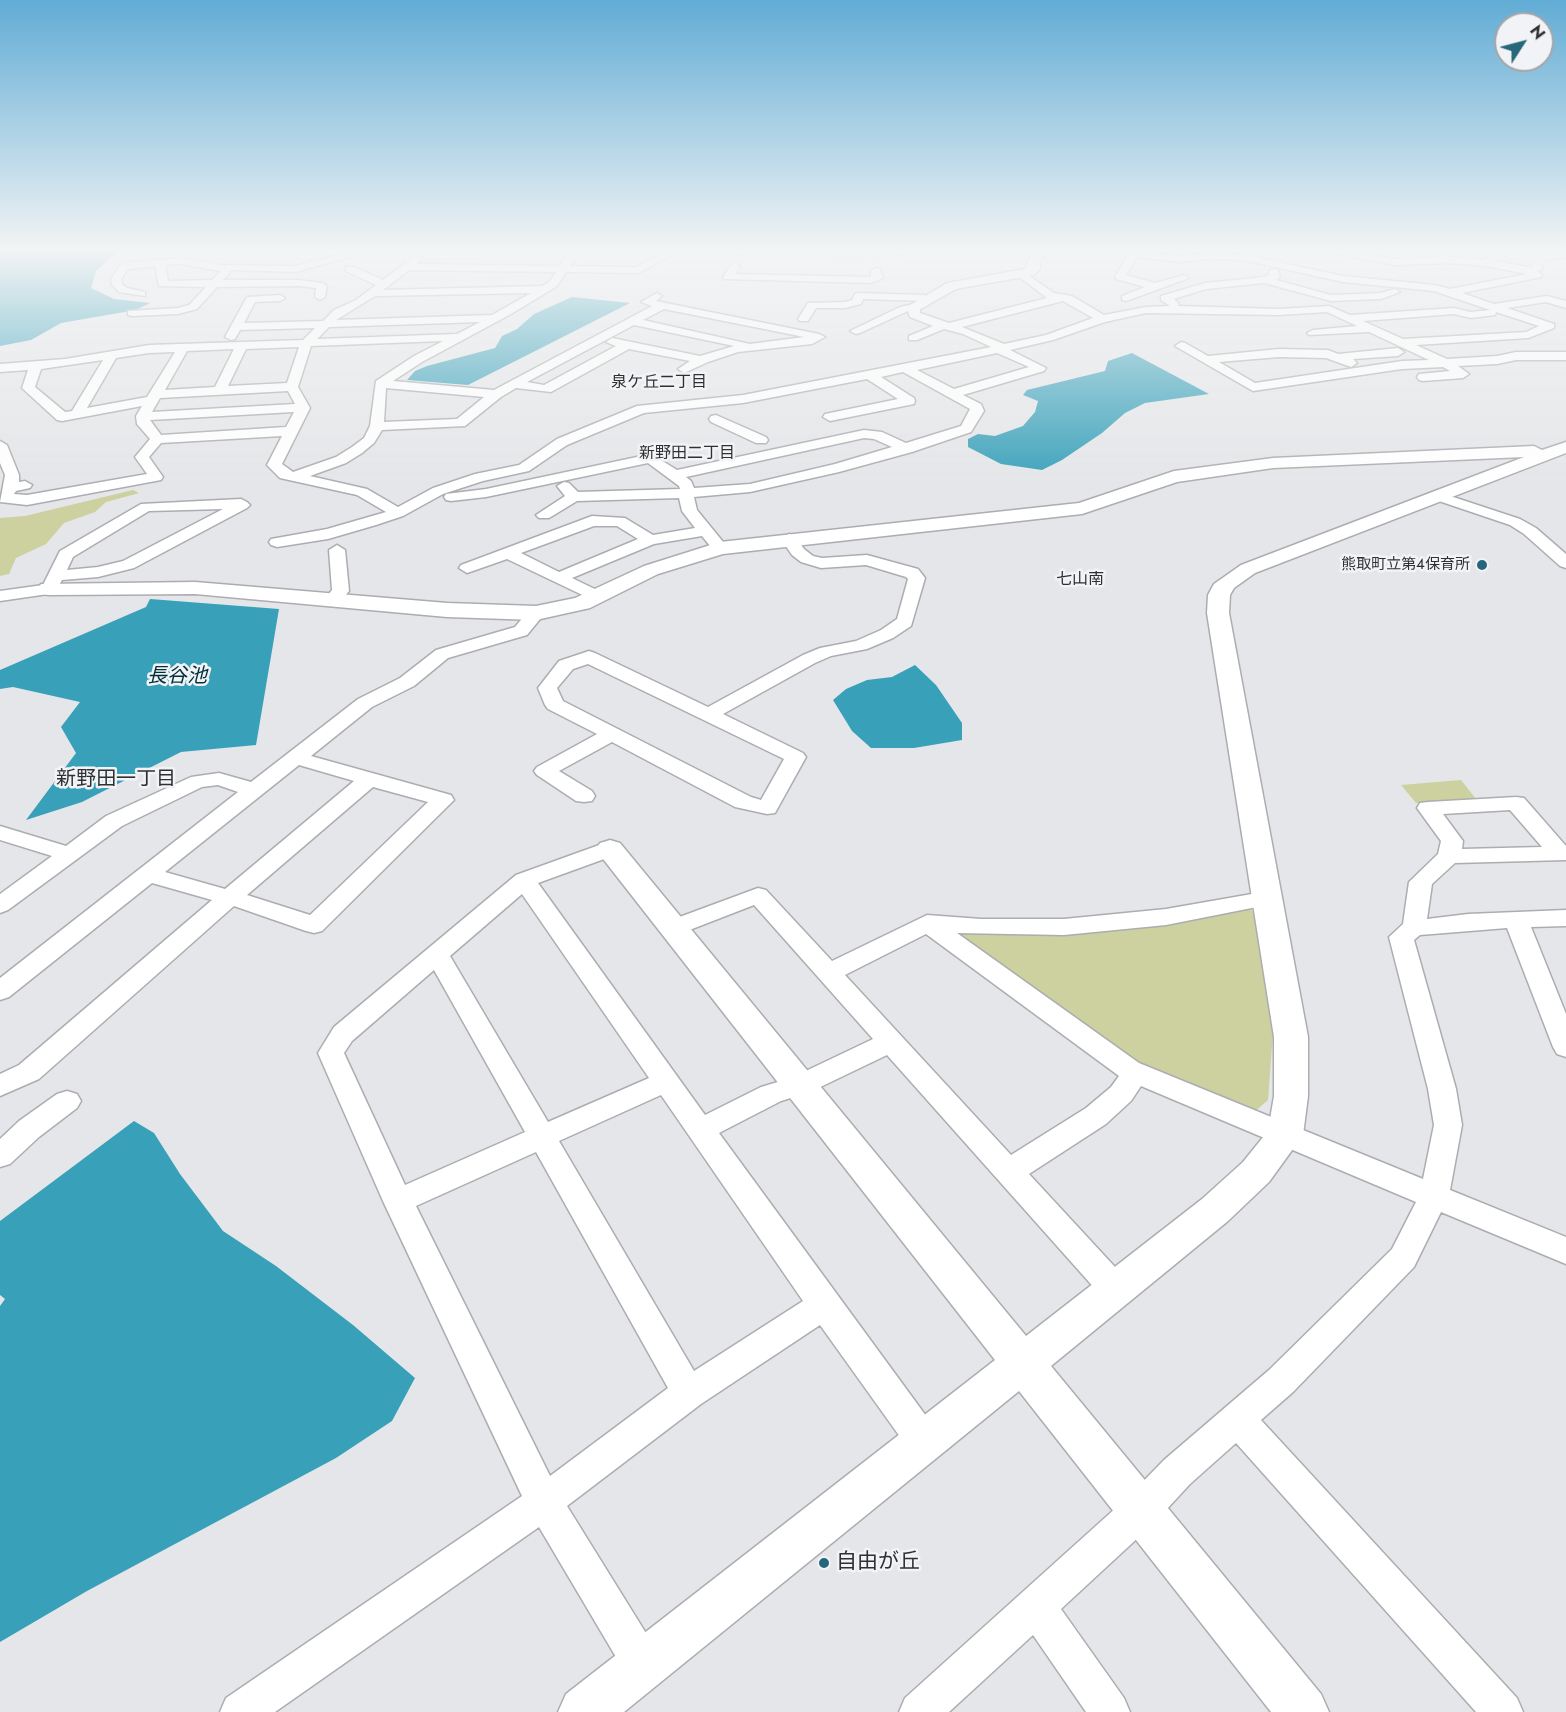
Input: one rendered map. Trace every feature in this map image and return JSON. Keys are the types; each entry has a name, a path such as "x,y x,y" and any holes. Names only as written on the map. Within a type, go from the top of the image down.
{"street":[{"path":"225,347 234,330"},
{"path":"303,408 292,387 306,343 319,330"},
{"path":"293,477 341,460 369,440 377,426 380,384 396,372 473,330"},
{"path":"377,426 460,423 496,394 616,330"},
{"path":"674,330 756,347"},
{"path":"684,369 701,360 737,349 812,340 819,337 788,330"},
{"path":"913,338 935,330"},
{"path":"952,394 1040,368 960,330"},
{"path":"278,542 328,534 398,513 426,500 438,491 480,477 524,468 562,442 642,409 743,399 954,358 1055,336 1072,330"},
{"path":"1313,333 1359,330"},
{"path":"1374,330 1420,350 1463,374 1423,377"},
{"path":"1384,334 1449,330"},
{"path":"1483,330 1497,337"},
{"path":"1402,342 1528,335 1540,330"},
{"path":"0,368 149,349 459,338"},
{"path":"599,339 701,360"},
{"path":"514,384 546,389 627,345"},
{"path":"220,391 241,346"},
{"path":"1180,346 1253,387 1402,365 1497,360 1516,356 1566,356"},
{"path":"1340,357 1420,350 1554,347"},
{"path":"157,439 144,424 143,416 183,348"},
{"path":"1205,360 1279,352 1328,354 1340,357 1366,371"},
{"path":"77,414 112,355"},
{"path":"954,358 998,381"},
{"path":"36,365 28,388 62,417 153,398 292,387"},
{"path":"543,515 574,497 688,493 750,488 839,468 966,429 976,407 903,367"},
{"path":"830,417 909,401 868,374"},
{"path":"380,384 496,394"},
{"path":"743,399 712,422 761,440"},
{"path":"143,416 303,408"},
{"path":"303,408 274,465 279,472 362,492 398,513"},
{"path":"5,494 27,500 156,477 142,457 157,439 293,431"},
{"path":"676,475 864,434 877,435 907,449"},
{"path":"0,445 3,461 12,475 5,494"},
{"path":"584,1712 1215,1210 1256,1172 1285,1135 1291,1096 1291,1037 1269,898 1218,613 1219,595 1226,584 1248,568 1564,448"},
{"path":"52,583 195,588 447,610 536,613 597,597 651,570 720,548 1052,513 1082,508 1174,477 1273,463 1564,448"},
{"path":"426,500 486,493 651,458 686,484 688,493 686,501 690,511 720,548"},
{"path":"5,494 106,471"},
{"path":"557,478 574,497"},
{"path":"1438,496 1515,522 1530,531 1566,563"},
{"path":"0,596 128,565 242,505 146,507 66,554 52,583"},
{"path":"466,568 592,521 620,521 650,540"},
{"path":"558,578 650,540 705,531"},
{"path":"710,714 809,659 826,652 861,645 887,634 905,622 917,578 912,573 888,564 867,560 821,563 807,559 798,552 789,539"},
{"path":"332,601 341,591 338,550"},
{"path":"508,553 597,597"},
{"path":"0,991 365,703 407,682 442,654 521,631 527,627 536,613"},
{"path":"589,657 796,757 767,808 743,802 612,734 555,705 547,688 566,665 589,657"},
{"path":"584,796 544,771 612,734"},
{"path":"146,874 249,903 314,925 443,800 296,758"},
{"path":"0,905 114,821 198,781 219,779 253,790"},
{"path":"0,1086 29,1072 228,898 249,884 369,779"},
{"path":"1449,856 1452,841 1428,808 1516,803 1563,853"},
{"path":"0,833 69,854"},
{"path":"643,1665 544,1502 398,1201 332,1053 343,1034 524,880 610,849 1303,1712"},
{"path":"1414,928 1421,882 1433,868 1449,856 1563,853"},
{"path":"524,880 702,1129 824,1305 925,1443"},
{"path":"674,928 758,895 1116,1290"},
{"path":"829,973 927,923 981,927 1064,927 1166,917 1269,898"},
{"path":"919,1712 1141,1510 1177,1472 1320,1343 1403,1258 1434,1196 1448,1125 1442,1089 1401,937 1414,928 1566,918"},
{"path":"1516,920 1566,1047"},
{"path":"927,923 1136,1073 1566,1251"},
{"path":"437,954 689,1393"},
{"path":"702,1129 771,1094 800,1085 890,1041"},
{"path":"1008,1172 1096,1116 1121,1094 1136,1073"},
{"path":"398,1201 667,1081"},
{"path":"0,1156 28,1129 67,1101"},
{"path":"240,1712 544,1502 689,1393 824,1305"},
{"path":"1238,1419 1503,1712"},
{"path":"1035,1605 1110,1712"}],"green space":[{"path":"133,490 139,493 106,502 95,512 64,523 46,544 16,558 9,574 0,576 0,518 25,516"},
{"path":"1461,780 1476,799 1416,803 1401,785"},
{"path":"1248,908 1254,912 1273,1032 1268,1100 1252,1114 1144,1069 949,928"}],"water":[{"path":"0,330 49,330 31,340 0,346"},
{"path":"515,330 577,330 468,385 407,380 415,371 427,366 495,348 502,336"},
{"path":"1132,353 1209,394 1145,403 1125,413 1102,433 1062,460 1042,470 1001,464 968,447 968,439 978,434 995,436 1023,426 1035,412 1038,401 1023,395 1027,390 1105,371 1108,361"},
{"name":"長谷池","path":"150,599 279,609 256,745 181,752 82,802 26,820 76,753 61,727 80,702 13,687 0,689 0,670 146,607"},
{"path":"915,665 936,685 962,723 962,740 914,748 871,748 852,731 833,700 846,689 867,680 892,677"},
{"path":"134,1121 154,1133 180,1174 223,1231 276,1266 353,1325 415,1378 392,1421 336,1458 87,1591 0,1642 0,1306 5,1299 0,1295 0,1221"}],"place":[{"name":"熊取町立第４保育所","path":"1482,565"},
{"name":"自由が丘","path":"824,1563"}],"district":[{"name":"泉ケ丘二丁目","path":"659,383"},
{"name":"新野田二丁目","path":"687,454"},
{"name":"七山南","path":"1080,580"},
{"name":"新野田一丁目","path":"116,780"}]}
